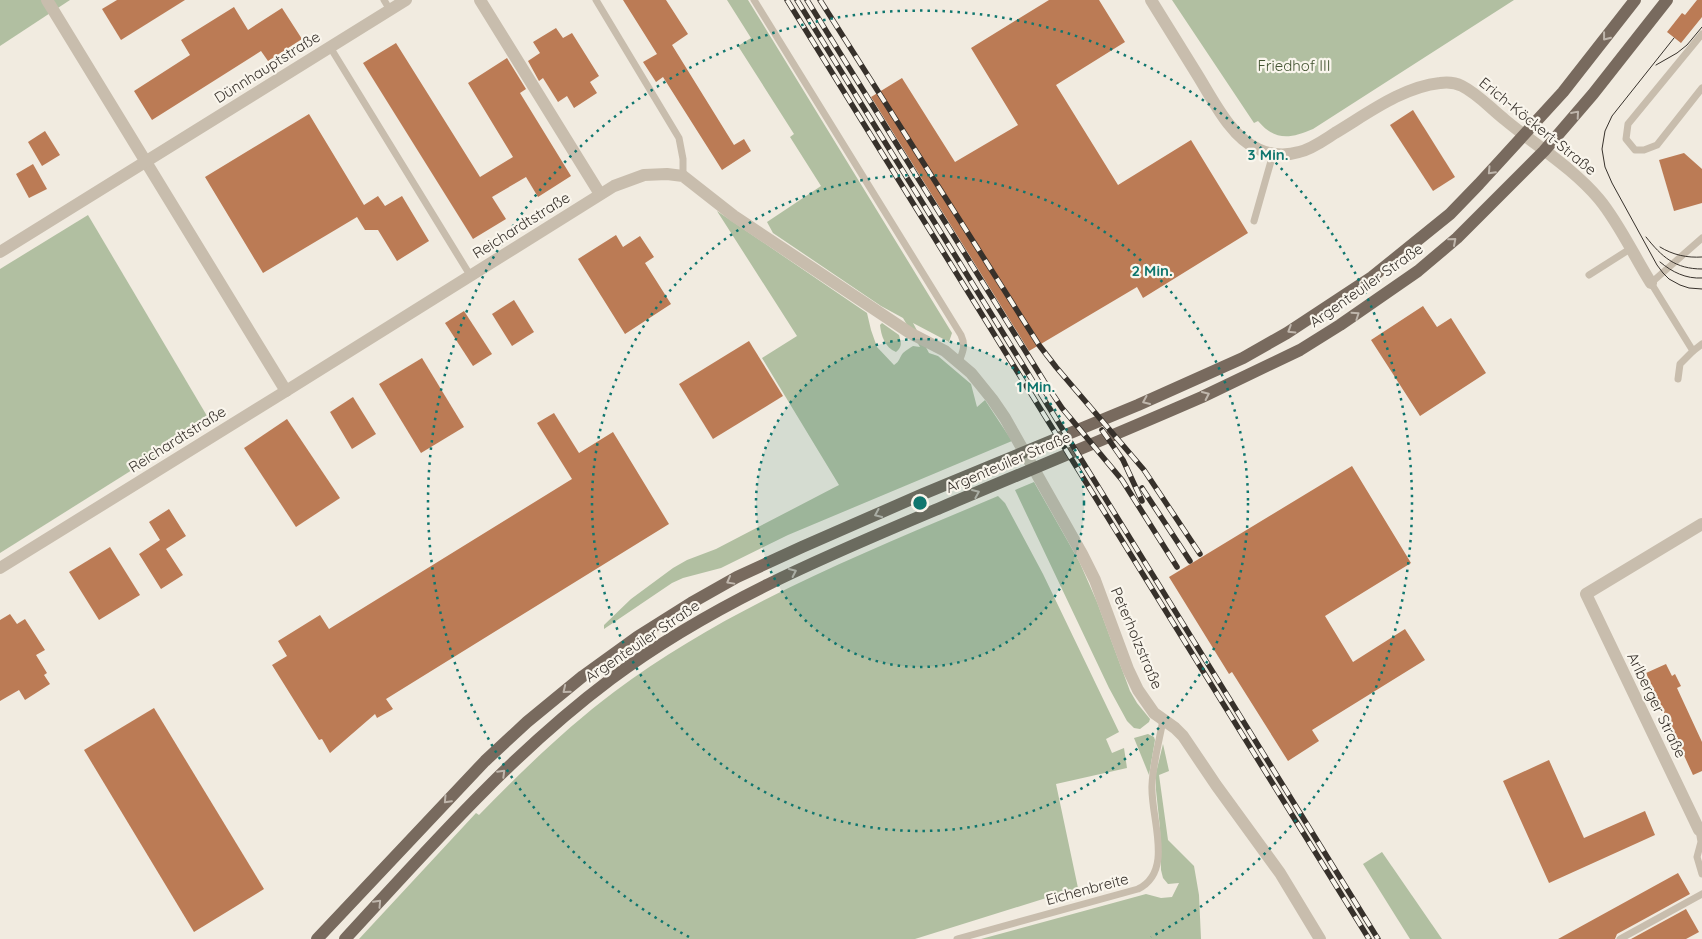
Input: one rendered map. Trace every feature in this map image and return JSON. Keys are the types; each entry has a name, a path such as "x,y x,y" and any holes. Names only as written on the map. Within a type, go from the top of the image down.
{"main road":[{"name":"Argenteuiler Straße","path":"318,939 485,761 527,722 583,676 637,637 690,603 737,577 810,543 1138,405 1243,358 1335,303 1404,253 1450,214 1563,92 1635,0"},
{"name":"Argenteuiler Straße","path":"345,939 468,807 520,755 611,678 670,639 721,608 768,583 840,550 1193,401 1257,372 1300,350 1340,326 1418,270 1457,238 1544,151 1593,94 1667,0"}],"street":[{"path":"47,0 286,391"},
{"name":"Dünnhauptstraße","path":"0,252 330,47 387,5 406,0"},
{"path":"480,0 600,194"},
{"name":"Erich-Köckert-Straße","path":"1151,0 1235,132 1259,150 1273,154 1300,152 1398,96 1419,88 1442,82 1461,85 1480,98 1569,170 1598,198 1651,283"},
{"name":"Reichardtstraße","path":"0,568 600,194 614,186 644,175 667,174 683,176"},
{"path":"683,176 734,216 910,333 932,344 959,362"},
{"name":"Peterholzstraße","path":"959,362 980,383 992,399 1028,458 1095,580 1128,669 1138,690 1147,704 1163,720 1184,736 1216,786 1280,874 1320,939"},
{"name":"Arlberger Straße","path":"1701,830 1586,594 1702,524"}],"lane":[{"path":"596,0 679,138 682,149 683,176"},
{"path":"754,0 964,342 965,348 959,362"},
{"path":"1701,39 1628,124 1626,139 1634,150 1644,150 1656,145 1702,88"},
{"path":"330,47 470,275"},
{"path":"1254,221 1273,154"},
{"path":"1693,351 1651,283 1702,238"},
{"path":"1589,275 1630,249"},
{"path":"1678,379 1680,364 1702,344"},
{"name":"Eichenbreite","path":"957,939 1138,889 1152,879 1158,862 1152,788 1154,766 1163,720"},
{"path":"1701,830 1701,842 1696,857 1702,874"},
{"path":"1620,939 1702,894"}],"green space":[{"path":"0,0 70,0 0,46"},
{"path":"727,0 748,0 952,333 949,342 913,323 929,353 938,356 971,384 977,407 985,400 1012,441 788,535 721,568 683,578 672,583 604,629 604,625 631,599 673,568 687,560 716,549 839,485 762,358 797,336 717,211 867,313 877,347 894,365 907,350 913,346 920,347 903,318 881,306 773,233 767,222 821,186 790,137 794,134 738,46 751,38"},
{"name":"Friedhof III","path":"1172,0 1514,0 1313,129 1297,135 1283,136 1271,132 1258,121 1254,123"},
{"path":"88,215 210,421 0,553 0,269"},
{"path":"882,323 899,335 901,346 896,352 889,348 884,341 880,325"},
{"path":"1034,482 1079,561 1097,602 1130,691 1150,719 1140,729 1134,728 1127,721 1109,688 1015,490"},
{"path":"998,496 1005,503 1043,574 1119,732 1106,739 1112,753 1124,748 1127,768 1056,784 1078,888 915,939 359,939 476,813 479,815 578,721 614,692 658,661 704,633 800,582"},
{"path":"1148,734 1154,737 1155,740 1149,775 1134,738"},
{"path":"1163,744 1169,771 1159,775 1168,840 1194,866 1199,895 1201,939 981,939 1146,894 1161,898 1172,897 1179,883 1168,884 1163,878 1161,870 1160,828 1156,790 1156,773"},
{"path":"1382,852 1442,939 1410,939 1363,864"}],"building":[{"path":"117,0 185,0 121,40 102,9"},
{"path":"623,0 666,0 688,34 672,45 734,145 744,139 751,151 722,170 663,77 656,82 643,62 657,54"},
{"path":"1049,0 1099,0 1125,42 1056,85 1118,185 1191,140 1248,233 1143,298 1137,287 1029,351 871,97 902,78 955,162 1018,125 971,48"},
{"path":"1697,0 1702,0 1702,17 1681,43 1667,32 1682,13 1685,15"},
{"path":"234,7 248,30 282,8 302,39 268,61 261,51 152,120 134,91 190,55 181,40"},
{"path":"556,28 563,38 572,33 599,76 590,82 597,93 574,108 567,96 558,102 543,78 539,81 528,61 540,53 533,42"},
{"path":"396,43 480,177 513,157 468,83 507,58 526,89 520,93 571,176 538,197 526,177 492,197 506,219 473,239 363,63"},
{"path":"1413,110 1455,177 1433,191 1390,125"},
{"path":"309,114 364,205 378,196 385,206 402,196 429,241 397,261 378,230 365,230 357,217 263,273 205,177"},
{"path":"45,131 60,155 42,166 28,142"},
{"path":"1684,153 1702,169 1702,203 1674,211 1659,160"},
{"path":"33,164 47,189 29,198 16,174"},
{"path":"616,235 623,247 640,236 654,257 645,263 671,304 625,334 578,259"},
{"path":"514,300 534,332 512,346 492,314"},
{"path":"1423,306 1437,327 1451,318 1486,373 1420,416 1371,340"},
{"path":"464,311 492,354 473,366 445,323"},
{"path":"749,341 783,396 713,439 679,384"},
{"path":"422,358 464,427 421,453 379,384"},
{"path":"353,397 376,434 352,449 330,412"},
{"path":"554,413 579,453 613,432 669,524 386,699 393,709 377,718 375,714 330,753 322,739 319,740 272,665 287,656 278,641 320,615 329,629 572,479 537,423"},
{"path":"287,419 340,498 296,527 244,448"},
{"path":"1352,466 1411,563 1325,616 1353,662 1405,629 1425,660 1312,730 1319,741 1288,761 1232,672 1229,674 1169,577"},
{"path":"169,509 186,536 166,549 183,575 161,589 139,554 160,540 149,522"},
{"path":"110,547 140,595 99,620 69,572"},
{"path":"10,614 17,624 25,619 45,650 36,655 47,673 44,675 50,684 25,700 19,690 0,701 0,620"},
{"path":"1666,664 1672,676 1675,674 1681,686 1677,688 1702,742 1702,771 1693,775 1646,673"},
{"path":"154,708 264,889 194,932 84,750"},
{"path":"1549,760 1584,838 1645,811 1655,835 1549,883 1503,781"},
{"path":"1678,873 1690,894 1617,934 1615,939 1558,939"},
{"path":"1686,909 1699,932 1686,939 1631,939"}],"tram line":[{"path":"1656,65 1687,45 1702,27"},
{"path":"1674,38 1612,116 1605,131 1602,149 1605,167 1612,183 1657,265 1669,279 1680,285 1702,289"},
{"path":"1646,237 1670,260 1684,267 1702,269"},
{"path":"1660,247 1680,255 1702,257"},
{"path":"1660,262 1680,274 1702,278"}],"railway":[{"path":"787,0 1369,939"},
{"path":"797,0 1378,939"},
{"path":"807,0 1044,381 1062,408 1122,480 1177,567"},
{"path":"820,0 1039,345 1144,470 1200,554"},
{"path":"1102,430 1123,460 1142,501"},
{"path":"1142,488 1190,561"}]}
